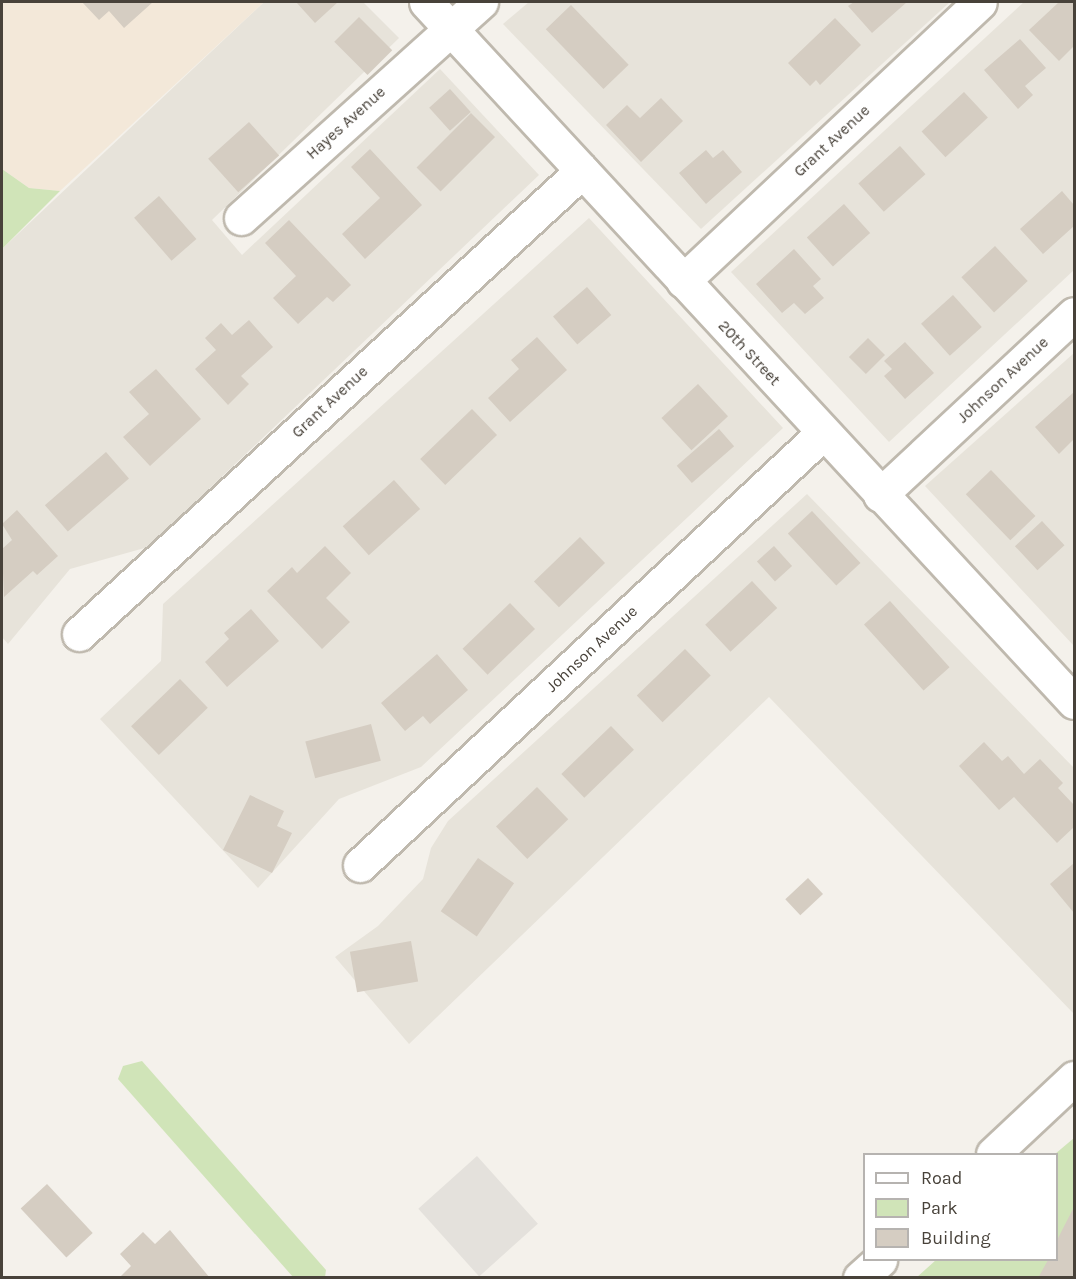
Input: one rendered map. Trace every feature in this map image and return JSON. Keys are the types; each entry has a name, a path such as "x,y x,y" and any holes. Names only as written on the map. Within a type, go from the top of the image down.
{"street":[{"name":"20th Street","path":"426,2 1074,702"},
{"name":"Hayes Avenue","path":"241,218 481,2"},
{"name":"Grant Avenue","path":"683,281 980,2"},
{"name":"Grant Avenue","path":"79,634 582,171"},
{"name":"Johnson Avenue","path":"880,495 1074,314"},
{"name":"Johnson Avenue","path":"360,865 823,433"},
{"path":"995,1153 1074,1078"},
{"path":"860,1278 879,1261"}],"shaded area":[{"path":"2,2 264,2 60,191 29,188 2,169"},
{"path":"264,2 363,2 399,38 212,220 242,255 440,69 539,175 148,547 70,569 8,644 2,637 2,249"},
{"path":"529,2 950,2 701,229 503,24"},
{"path":"1024,2 1074,2 1074,270 889,442 731,272"},
{"path":"589,218 783,428 421,767 339,799 258,888 100,719 161,661 163,604"},
{"path":"1074,353 1074,646 925,486"},
{"path":"807,494 1074,768 1074,1014 769,697 409,1044 335,957 378,926 423,879 431,848 448,821"},
{"path":"477,1156 538,1224 479,1276 418,1209"}],"green space":[{"path":"2,169 29,188 60,191 2,249"},
{"path":"142,1061 326,1270 325,1277 293,1277 118,1079 123,1066"},
{"path":"1074,1138 1074,1277 916,1278 935,1261 1058,1261 1058,1153 1056,1153"}],"building":[{"path":"82,2 153,2 124,28 109,11 99,20"},
{"path":"296,2 338,2 315,23"},
{"path":"854,2 907,2 872,33 848,6"},
{"path":"1059,2 1074,2 1074,46 1059,61 1029,30"},
{"path":"571,5 629,65 603,89 546,29"},
{"path":"359,17 392,50 367,75 334,42"},
{"path":"835,18 861,45 820,85 816,80 810,86 788,63"},
{"path":"1020,39 1046,68 1025,86 1033,95 1018,109 984,70"},
{"path":"450,89 471,112 450,131 429,108"},
{"path":"964,92 988,118 945,157 922,132"},
{"path":"661,98 683,121 641,162 606,125 627,105 640,118"},
{"path":"471,113 495,137 441,191 417,167"},
{"path":"249,122 279,155 238,192 208,159"},
{"path":"900,146 925,174 884,212 858,183"},
{"path":"370,149 422,205 365,259 342,234 380,198 351,167"},
{"path":"706,150 713,158 723,150 742,172 706,204 679,173"},
{"path":"1062,191 1074,205 1074,226 1043,254 1020,229"},
{"path":"159,196 196,239 171,261 134,218"},
{"path":"844,204 870,233 833,266 807,237"},
{"path":"289,220 351,285 333,302 327,297 298,324 273,298 296,276 265,243"},
{"path":"995,246 1028,281 994,312 961,277"},
{"path":"794,249 821,279 813,286 824,298 805,314 794,303 782,313 756,284"},
{"path":"587,287 611,315 577,344 553,317"},
{"path":"953,295 982,327 950,356 921,324"},
{"path":"249,320 273,347 241,376 249,384 228,405 195,369 216,350 205,338 221,323 232,335"},
{"path":"537,337 567,370 510,422 488,398 519,369 511,360"},
{"path":"868,338 885,355 866,374 849,357"},
{"path":"905,342 934,373 905,399 884,376 892,369 884,361"},
{"path":"156,369 201,419 150,466 123,437 149,414 129,392"},
{"path":"698,384 728,416 691,450 661,418"},
{"path":"1074,392 1074,439 1059,454 1035,427"},
{"path":"472,409 497,435 445,485 420,459"},
{"path":"719,429 734,446 692,483 677,466"},
{"path":"106,452 129,478 68,532 45,505"},
{"path":"991,470 1035,516 1010,540 966,494"},
{"path":"394,480 420,509 369,555 343,526"},
{"path":"17,510 58,556 37,575 33,571 4,597 2,549 12,540 2,524"},
{"path":"812,511 860,563 836,585 788,534"},
{"path":"1042,521 1065,545 1037,570 1015,546"},
{"path":"580,537 605,563 559,607 534,581"},
{"path":"325,546 351,573 326,598 350,622 322,649 267,591 292,567 297,573"},
{"path":"774,546 792,566 775,581 757,561"},
{"path":"752,581 777,608 730,652 705,625"},
{"path":"890,601 950,667 924,691 864,624"},
{"path":"510,603 535,629 488,675 463,649"},
{"path":"251,609 279,641 227,687 205,662 229,639 224,633"},
{"path":"685,649 711,676 663,722 637,696"},
{"path":"437,654 468,690 430,724 423,716 405,731 381,703"},
{"path":"180,679 208,708 159,755 131,726"},
{"path":"371,724 381,761 315,778 305,742"},
{"path":"611,726 634,750 584,798 561,774"},
{"path":"984,742 1002,761 1008,756 1024,774 1040,759 1063,783 1058,788 1074,805 1074,827 1057,843 1014,797 999,810 959,766"},
{"path":"537,787 568,819 527,859 496,827"},
{"path":"250,795 284,811 277,826 292,833 272,873 223,850"},
{"path":"478,858 514,883 477,936 441,911"},
{"path":"1074,863 1074,913 1050,884"},
{"path":"808,878 823,894 800,915 785,899"},
{"path":"411,941 418,981 357,992 350,952"},
{"path":"47,1184 93,1233 66,1258 21,1209"},
{"path":"1074,1207 1074,1278 1038,1278 1047,1261 1058,1261 1058,1238"},
{"path":"170,1230 210,1278 119,1278 131,1266 120,1254 143,1232 155,1244"}]}
